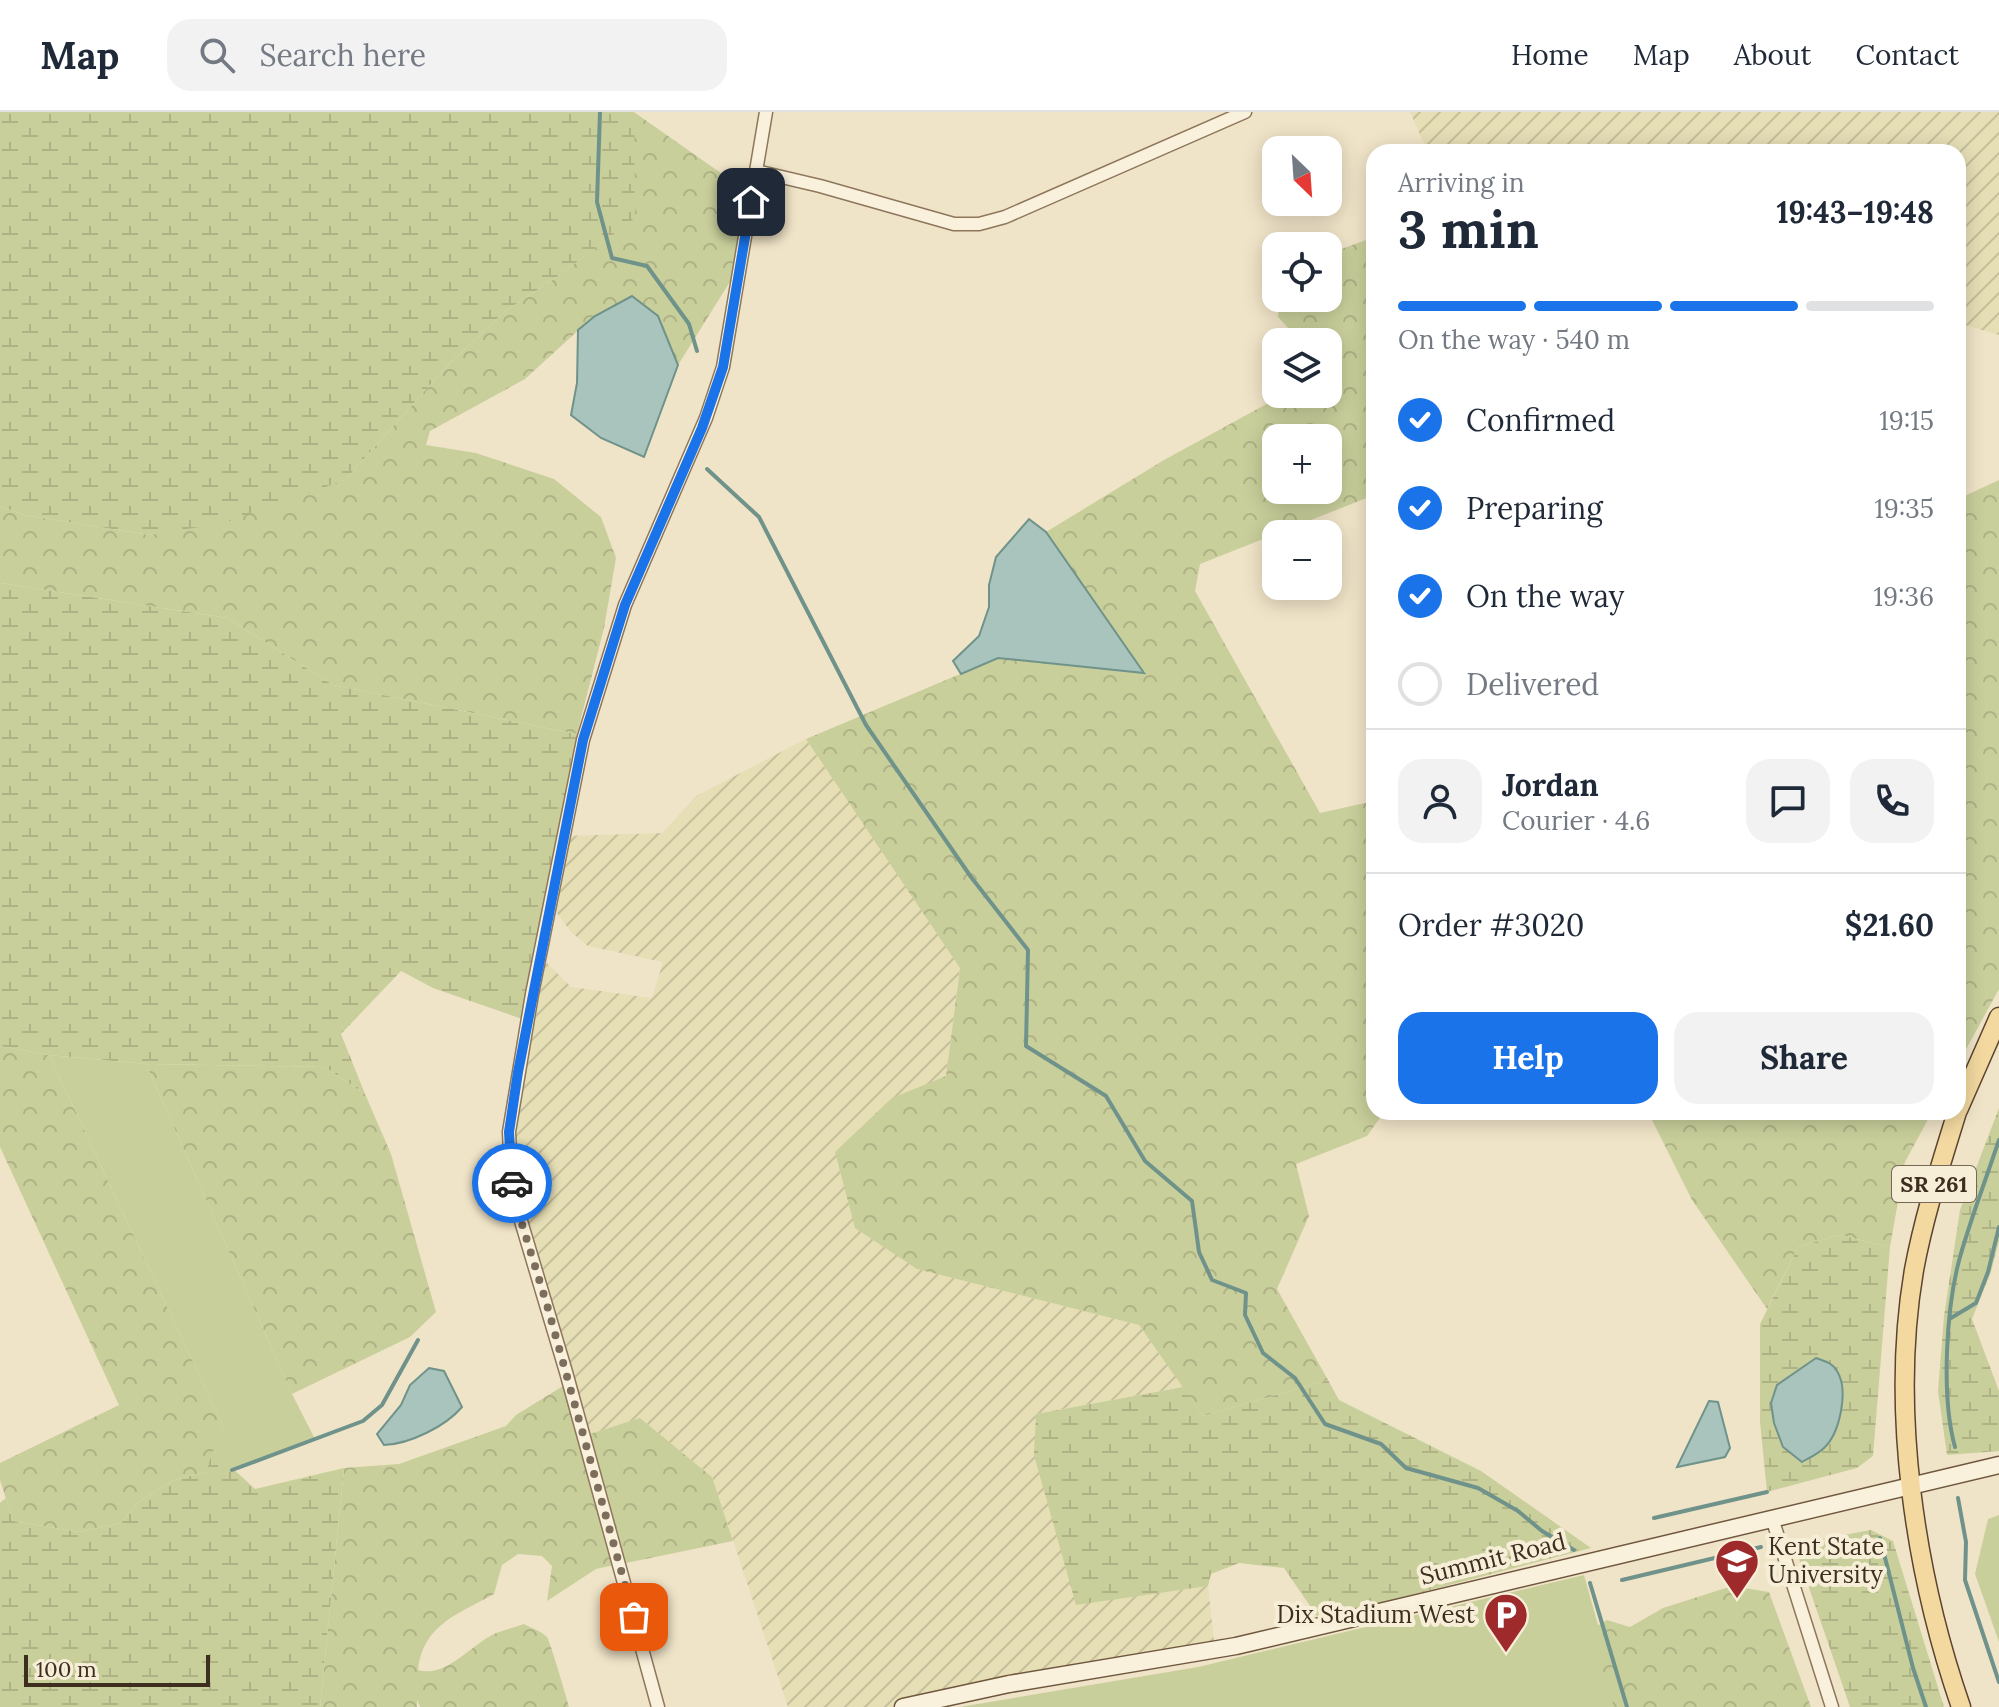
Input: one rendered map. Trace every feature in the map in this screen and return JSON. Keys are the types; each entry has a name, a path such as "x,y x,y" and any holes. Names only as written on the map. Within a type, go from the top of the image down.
{"main road":[{"name":"SR 261","path":"1966,1093 1999,1017"},
{"name":"SR 261","path":"1955,1120 1931,1193 1913,1279 1906,1405 1911,1487 1931,1599 1961,1707"}],"street":[{"path":"658,1707 566,1372 518,1211 511,1174 509,1132 532,994 583,740 625,605 702,428 723,367 766,112"},
{"path":"756,171 820,186 940,222 979,224 1005,217 1245,112"},
{"name":"Summit Road","path":"903,1707 1009,1684 1236,1646 1999,1465"},
{"path":"1772,1518 1832,1707"}],"shaded area":[{"path":"1410,112 1999,112 1999,335 1966,325 1966,144 1424,144"},
{"path":"806,739 960,967 946,1077 893,1098 917,1269 1139,1325 1183,1387 1036,1414 1076,1604 1208,1586 1215,1650 903,1707 788,1707 712,1477 640,1418 584,1436 518,1211 509,1132 540,956 571,987 652,998 663,962 588,946 571,932 551,905 565,836 662,833 698,795"}],"green space":[{"path":"0,112 634,112 635,218 504,312 446,367 345,480 224,523 150,535 24,515 0,506"},
{"path":"634,112 735,183 741,264 678,365 658,317 594,316 525,379 430,431 426,445 476,453 554,479 601,517 616,558 604,628 577,734 333,685 227,618 0,583 0,506 24,515 150,535 345,480 446,367 504,312 554,279 634,218"},
{"path":"1366,240 1366,498 1311,520 1262,520 1262,539 1200,564 1195,591 1320,813 1366,803 1366,1120 1378,1120 1367,1136 1296,1164 1309,1216 1277,1289 1328,1380 1203,1416 1139,1325 917,1269 855,1228 835,1152 892,1098 946,1076 960,968 806,739 998,658 1143,673 1046,532 1164,460 1262,407 1342,408 1342,328 1288,328 1278,317 1278,312 1342,312 1342,249"},
{"path":"1999,480 1999,989 1966,1049 1966,495"},
{"path":"0,583 227,618 333,685 577,734 522,1019 433,988 401,971 341,1034 365,1094 325,1067 146,1064 49,1055 0,1046"},
{"path":"0,1046 49,1055 223,1426 206,1472 174,1480 138,1502 121,1523 79,1532 13,1521 0,1480 0,1463 119,1405 0,1147"},
{"path":"49,1055 146,1064 292,1394 315,1439 232,1470 213,1450 223,1426"},
{"path":"146,1064 325,1067 365,1094 391,1154 436,1312 410,1337 292,1394"},
{"path":"1999,1108 1999,1241 1991,1272 1972,1319 1999,1391 1999,1451 1947,1455 1938,1391 1944,1316 1960,1210"},
{"path":"1652,1120 1928,1120 1905,1162 1890,1247 1839,1235 1798,1247 1767,1309 1692,1200"},
{"path":"1839,1235 1890,1247 1873,1456 1857,1468 1767,1492 1760,1422 1760,1324 1798,1247"},
{"path":"1328,1380 1339,1400 1481,1471 1591,1548 1319,1619 1284,1568 1239,1563 1211,1574 1208,1586 1076,1605 1034,1455 1036,1414 1183,1387 1203,1416"},
{"path":"563,1386 614,1565 596,1569 547,1601 552,1566 542,1556 518,1554 502,1565 494,1594 435,1631 421,1654 418,1670 438,1670 492,1635 524,1624 547,1637 569,1707 420,1707 417,1700 417,1707 320,1707 344,1468 399,1464 506,1426 516,1415"},
{"path":"640,1418 712,1477 733,1541 626,1563 590,1434"},
{"path":"213,1450 255,1489 344,1468 320,1707 0,1707 0,1503 6,1498 13,1521 79,1532 121,1523 138,1502 174,1480 206,1472"},
{"path":"1999,1515 1999,1642 1975,1574 1988,1519"},
{"path":"1871,1530 1893,1541 1944,1707 1850,1707 1794,1544"},
{"path":"1584,1575 1621,1707 960,1707 1198,1667"},
{"path":"1732,1586 1769,1592 1811,1707 1614,1707 1590,1630 1607,1620 1630,1627 1663,1608"}],"water":[{"path":"632,296 658,316 678,365 644,457 601,438 571,415 577,383 578,330 595,316"},
{"path":"1029,519 1046,532 1144,673 998,658 961,674 953,661 979,636 989,607 989,585 996,557"},
{"path":"1816,1358 1831,1364 1841,1379 1841,1411 1830,1441 1802,1462 1783,1447 1771,1403 1777,1385"},
{"path":"429,1368 444,1371 462,1407 427,1433 384,1445 377,1434 401,1405 410,1385"},
{"path":"1709,1401 1718,1402 1730,1448 1725,1457 1677,1467"}],"waterway":[{"path":"600,112 597,202 612,258 647,266 689,324 697,351"},
{"path":"707,469 759,517 866,725 971,877 1028,950 1026,1046 1106,1096 1145,1161 1192,1201 1199,1252 1212,1280 1246,1293 1245,1315 1263,1353 1295,1378 1325,1424 1381,1444 1406,1468 1478,1488 1574,1550"},
{"path":"1955,1447 1947,1378 1951,1301 1964,1242 1999,1140"},
{"path":"1951,1318 1976,1303 1988,1272 1999,1227"},
{"path":"232,1470 363,1421 382,1405 418,1340"},
{"path":"1654,1518 1767,1492"},
{"path":"1958,1498 1966,1542 1965,1580 1999,1682"},
{"path":"1880,1538 1926,1707"},
{"path":"1622,1580 1761,1547"},
{"path":"1590,1583 1627,1707"}],"way so far":[{"path":"512,1183 634,1617"}],"place":[{"name":"Kent State University","path":"1737,1600"},
{"name":"Dix Stadium West","path":"1506,1654"}],"route":[{"path":"512,1183 509,1132 518,1072 583,740 625,605 702,428 723,367 751,202"}]}
